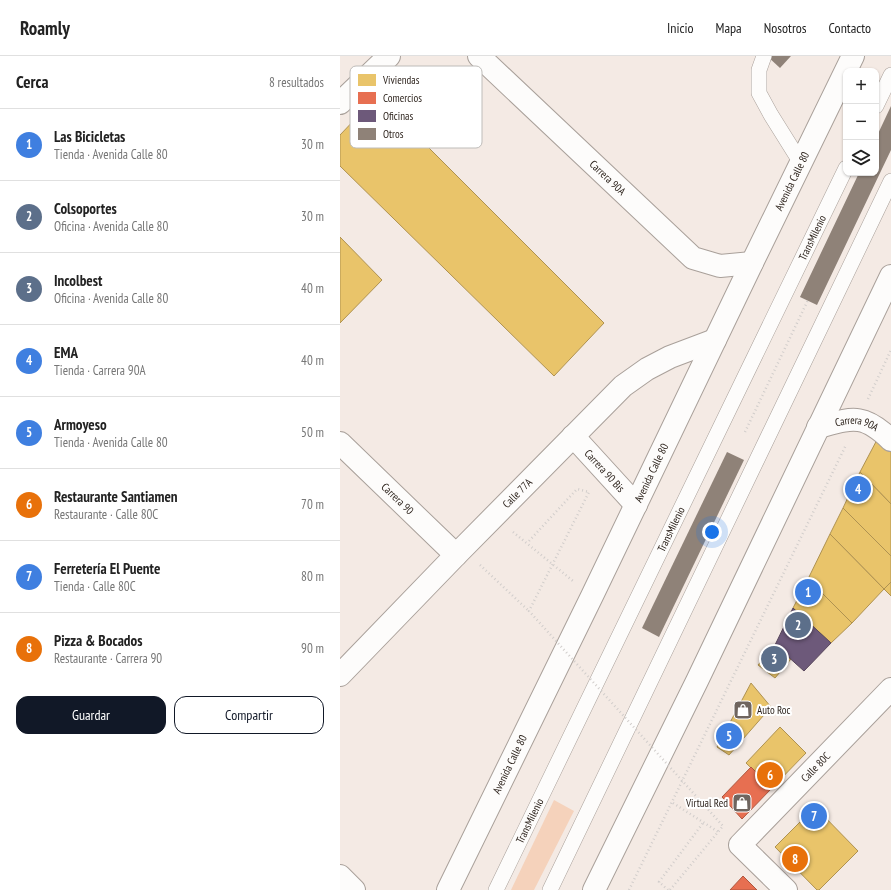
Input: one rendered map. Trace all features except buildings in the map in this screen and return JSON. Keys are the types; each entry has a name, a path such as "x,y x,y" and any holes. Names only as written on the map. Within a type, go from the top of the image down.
{"main road":[{"path":"379,66 389,56"},
{"name":"Carrera 90A","path":"479,56 693,258 720,266 752,263"},
{"name":"Avenida Calle 80","path":"448,890 853,56"},
{"path":"340,103 350,93"},
{"path":"594,890 697,681 891,276"},
{"name":"Calle 77A","path":"340,675 494,516 623,386 647,369 670,357 715,340"},
{"name":"Carrera 90A","path":"818,427 841,421 859,419 881,431 891,440"},
{"name":"Carrera 90 Bis","path":"574,436 636,505"},
{"name":"Carrera 90","path":"340,443 456,555"},
{"name":"Calle 80C","path":"740,845 891,689"},
{"path":"740,845 786,890"},
{"path":"340,876 354,890"}],"lane":[{"path":"764,56 759,70 759,93 801,163"},
{"path":"877,104 891,75"},
{"name":"TransMilenio","path":"496,890 843,174"},
{"path":"550,890 891,181"}],"path":[{"path":"744,434 808,300"},
{"path":"629,890 673,803 891,350"},
{"path":"528,542 577,489 589,492 530,611"},
{"path":"494,516 528,542 592,596"},
{"path":"485,570 530,611 723,826 669,890 659,882 703,823"},
{"path":"673,803 740,845"}],"shaded area":[{"path":"554,800 574,811 534,890 511,890"}],"place":[{"name":"EMA","path":"858,489"},
{"name":"Las Bicicletas","path":"808,592"},
{"name":"Colsoportes","path":"798,625"},
{"name":"Incolbest","path":"774,659"},
{"name":"Auto Roc","path":"743,710"},
{"name":"Armoyeso","path":"729,736"},
{"name":"Restaurante Santiamen","path":"770,775"},
{"name":"Virtual Red","path":"742,803"},
{"name":"Ferretería El Puente","path":"814,816"},
{"name":"Pizza & Bocados","path":"795,859"}]}
